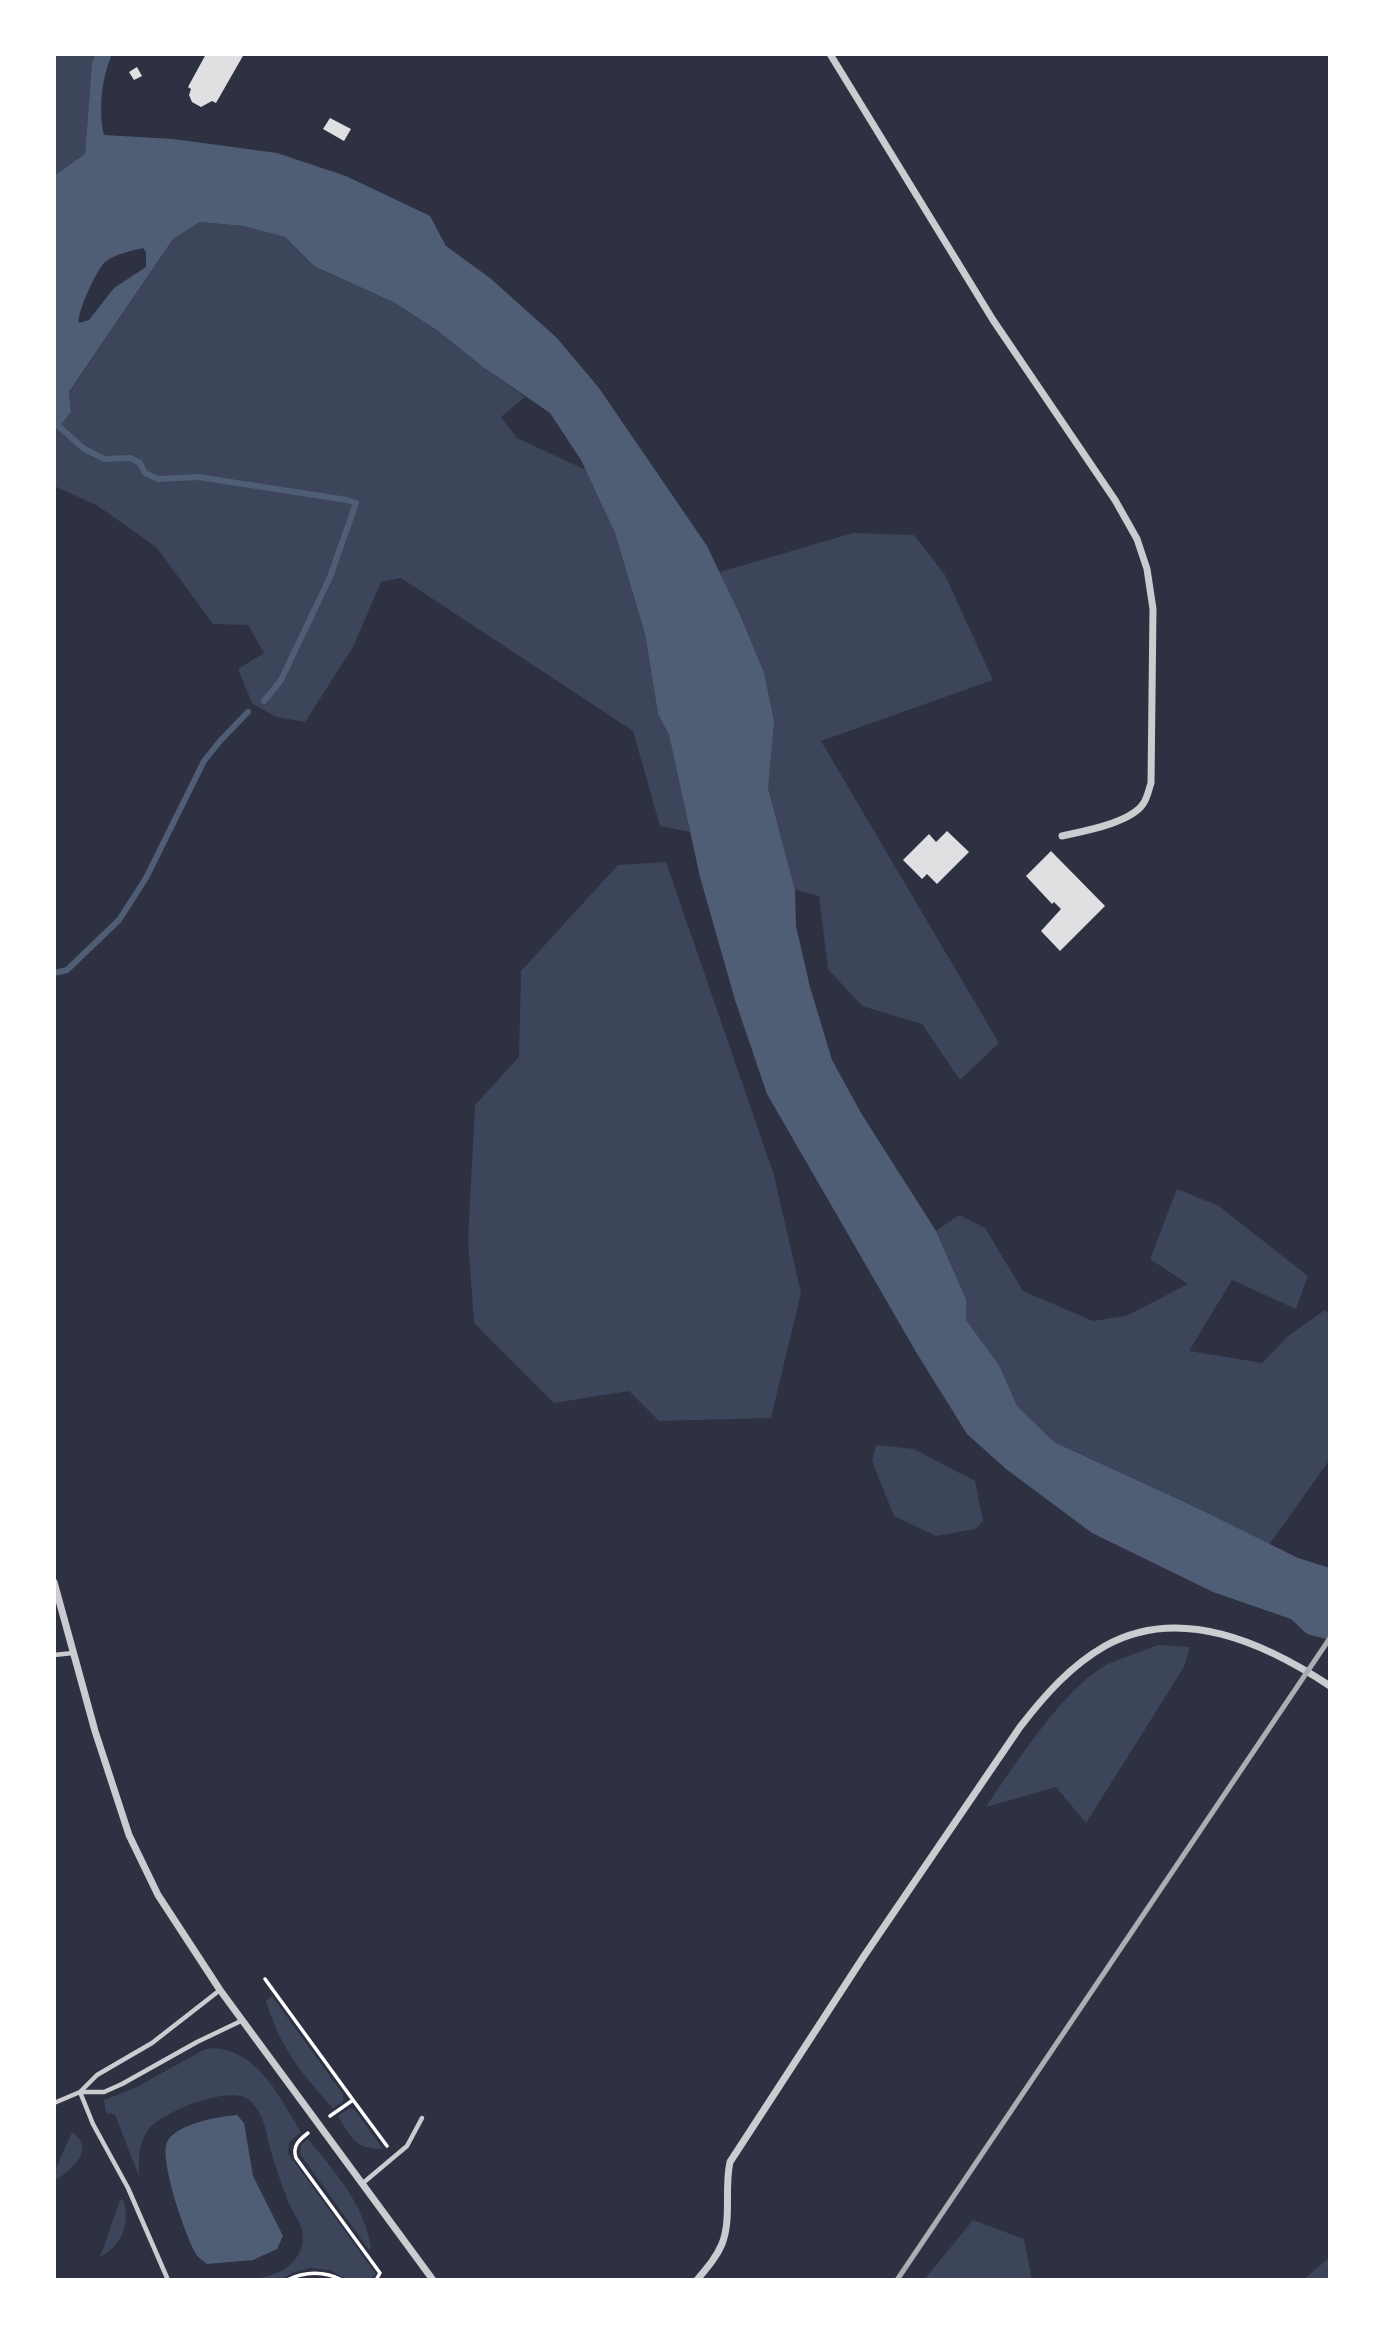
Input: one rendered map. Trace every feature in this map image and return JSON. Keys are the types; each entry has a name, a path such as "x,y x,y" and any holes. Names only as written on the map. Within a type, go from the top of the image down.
{"street":[{"path":"830,54 993,320 1115,499 1137,539 1147,569 1153,609 1151,783 1143,805 1130,815 1107,825 1062,836"},
{"path":"54,1581 95,1731 129,1835 158,1895 220,1990 433,2280"},
{"path":"697,2280 715,2258 723,2242 730,2162 872,1945 1020,1727 1048,1692 1081,1662 1105,1646 1133,1634 1162,1629 1199,1630 1237,1637 1271,1651 1330,1686"}],"lane":[{"path":"54,1655 74,1653"},
{"path":"54,2103 80,2092 97,2075 175,2027 220,1990"},
{"path":"80,2092 104,2092 243,2020"},
{"path":"80,2092 93,2124 128,2188 168,2280"},
{"path":"363,2183 407,2147 422,2118"}],"path":[{"path":"353,2100 395,2157"},
{"path":"287,2280 311,2273 325,2274 342,2280"}],"shaded area":[{"path":"54,54 96,54 92,64 85,154 54,176"},
{"path":"96,54 112,54 102,94 104,135 173,139 277,153 346,176 430,216 446,246 490,278 557,338 599,388 707,546 764,673 774,721 768,788 795,890 796,926 810,987 832,1060 861,1113 936,1231 966,1299 966,1320 999,1365 1017,1406 1054,1442 1298,1558 1330,1568 1330,1640 1307,1634 1291,1619 1213,1592 1092,1533 1006,1469 967,1434 916,1352 767,1094 735,1000 700,877 669,735 658,714 645,634 615,533 581,460 550,413 395,303 314,266 285,237 243,226 200,222 173,239 69,392 71,412 60,426 54,429 54,176 85,154 92,63","holes":["143,248 146,252 146,267 114,288 89,320 79,323 88,292 105,262 133,250"]},
{"path":"200,222 243,226 285,237 314,266 395,303 438,331 525,397 501,417 517,438 586,470 615,533 645,634 658,714 669,735 690,832 660,826 633,731 401,578 381,582 353,647 305,722 276,717 252,703 238,669 264,653 248,625 213,624 157,548 98,506 54,486 54,429 60,426 71,412 69,393 173,239"},
{"path":"853,533 914,535 945,575 993,680 821,741 999,1043 960,1080 922,1024 862,1006 828,969 819,896 795,890 768,788 769,759 720,572"},
{"path":"666,862 774,1175 801,1293 771,1418 659,1421 629,1391 554,1403 474,1323 468,1239 475,1105 519,1057 521,971 618,865"},
{"path":"1177,1189 1219,1206 1308,1276 1296,1309 1232,1280 1189,1351 1262,1363 1288,1336 1325,1310 1330,1314 1330,1459 1269,1545 1193,1506 1054,1442 1016,1406 999,1365 966,1320 966,1299 936,1231 959,1215 985,1228 1023,1291 1093,1321 1126,1316 1188,1284 1150,1259"},
{"path":"876,1445 914,1449 975,1481 983,1521 975,1529 936,1536 894,1516 872,1461"},
{"path":"1158,1645 1190,1647 1184,1667 1086,1823 1056,1787 986,1807 1041,1728 1075,1690 1108,1664"},
{"path":"272,1996 343,2094 343,2102 333,2108 293,2059 278,2033 266,2001"},
{"path":"205,2049 230,2051 244,2058 256,2067 276,2091 301,2132 289,2143 288,2153 376,2274 369,2280 348,2280 330,2270 310,2268 292,2273 282,2280 247,2280 284,2269 296,2258 301,2249 303,2235 280,2178 262,2120 250,2101 241,2096 228,2095 197,2102 155,2123 142,2141 139,2176 115,2115 106,2114 104,2100 135,2088"},
{"path":"350,2108 355,2110 383,2149 366,2147 355,2141 338,2116"},
{"path":"237,2115 244,2123 253,2176 283,2236 277,2249 253,2260 207,2264 196,2254 180,2215 169,2179 166,2149 168,2140 181,2129 210,2119"},
{"path":"72,2132 82,2145 82,2152 74,2166 54,2181 54,2173"},
{"path":"308,2139 338,2176 355,2203 367,2231 371,2247 369,2250 300,2154 301,2145"},
{"path":"120,2200 124,2201 126,2210 125,2226 114,2247 100,2257"},
{"path":"973,2220 1024,2239 1032,2280 924,2280"},
{"path":"1330,2257 1330,2280 1303,2280"}],"building":[{"path":"206,54 244,54 216,103 212,101 201,107 192,102 189,95 191,89 188,87"},
{"path":"137,67 142,76 134,80 129,72"},
{"path":"330,118 351,129 344,141 323,129"},
{"path":"947,831 969,852 937,884 927,874 922,879 903,860 929,834 936,842"},
{"path":"1051,851 1105,906 1060,951 1041,931 1061,909 1054,902 1052,904 1026,876"}],"waterway":[{"path":"54,422 83,448 104,459 130,458 140,463 145,473 158,479 198,477 356,503 330,577 281,680 264,701"},
{"path":"54,973 67,970 119,920 146,878 204,761 248,712"}],"railway":[{"path":"897,2280 1330,1638"}]}
